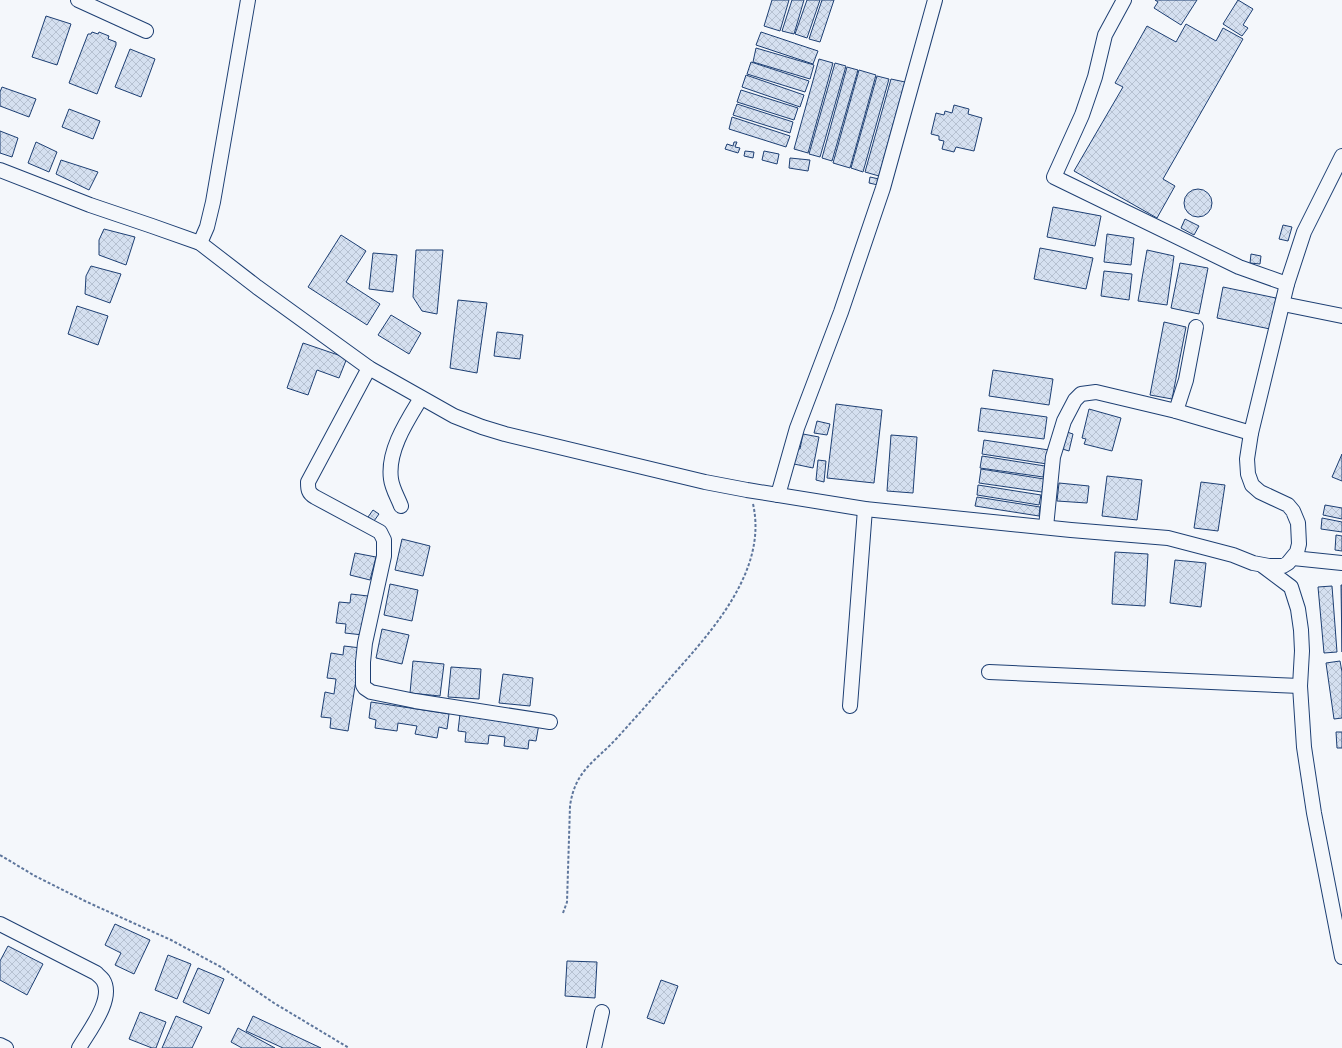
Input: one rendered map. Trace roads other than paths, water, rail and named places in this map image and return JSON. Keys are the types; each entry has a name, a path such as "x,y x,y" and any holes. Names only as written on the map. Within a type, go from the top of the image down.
{"street":[{"path":"78,0 146,31"},
{"path":"200,243 207,227 213,202 248,0"},
{"path":"778,495 797,428 841,312 883,188 935,0"},
{"path":"1124,0 1105,35 1095,77 1082,115 1054,178 1239,267 1287,284"},
{"path":"0,170 90,205 200,243 257,287 369,368 454,416 482,427 505,434 705,482 747,490 865,509 1046,528 1168,538 1198,545 1264,566 1283,566 1288,563 1297,552 1299,544 1298,523 1294,511 1288,505 1256,489 1250,481 1247,458 1251,433 1287,284 1304,232 1337,178 1342,156"},
{"path":"1283,304 1342,316"},
{"path":"1176,411 1186,380 1196,327"},
{"path":"369,368 308,482 310,495 380,532 384,540 384,556 365,643 363,685 371,692 415,701 550,722"},
{"path":"1046,528 1053,457 1064,421 1075,400 1080,394 1096,392 1176,411 1251,433"},
{"path":"401,506 391,480 391,458 406,422 421,398"},
{"path":"850,706 865,509"},
{"path":"1293,558 1342,563"},
{"path":"1264,566 1291,587 1295,598 1301,630 1302,651 1300,686 1304,747 1327,884 1342,957"},
{"path":"989,672 1300,686"},
{"path":"0,924 96,973 103,980 106,989 103,1006 79,1048"},
{"path":"594,1048 602,1012"},
{"path":"0,1045 6,1048"}]}
